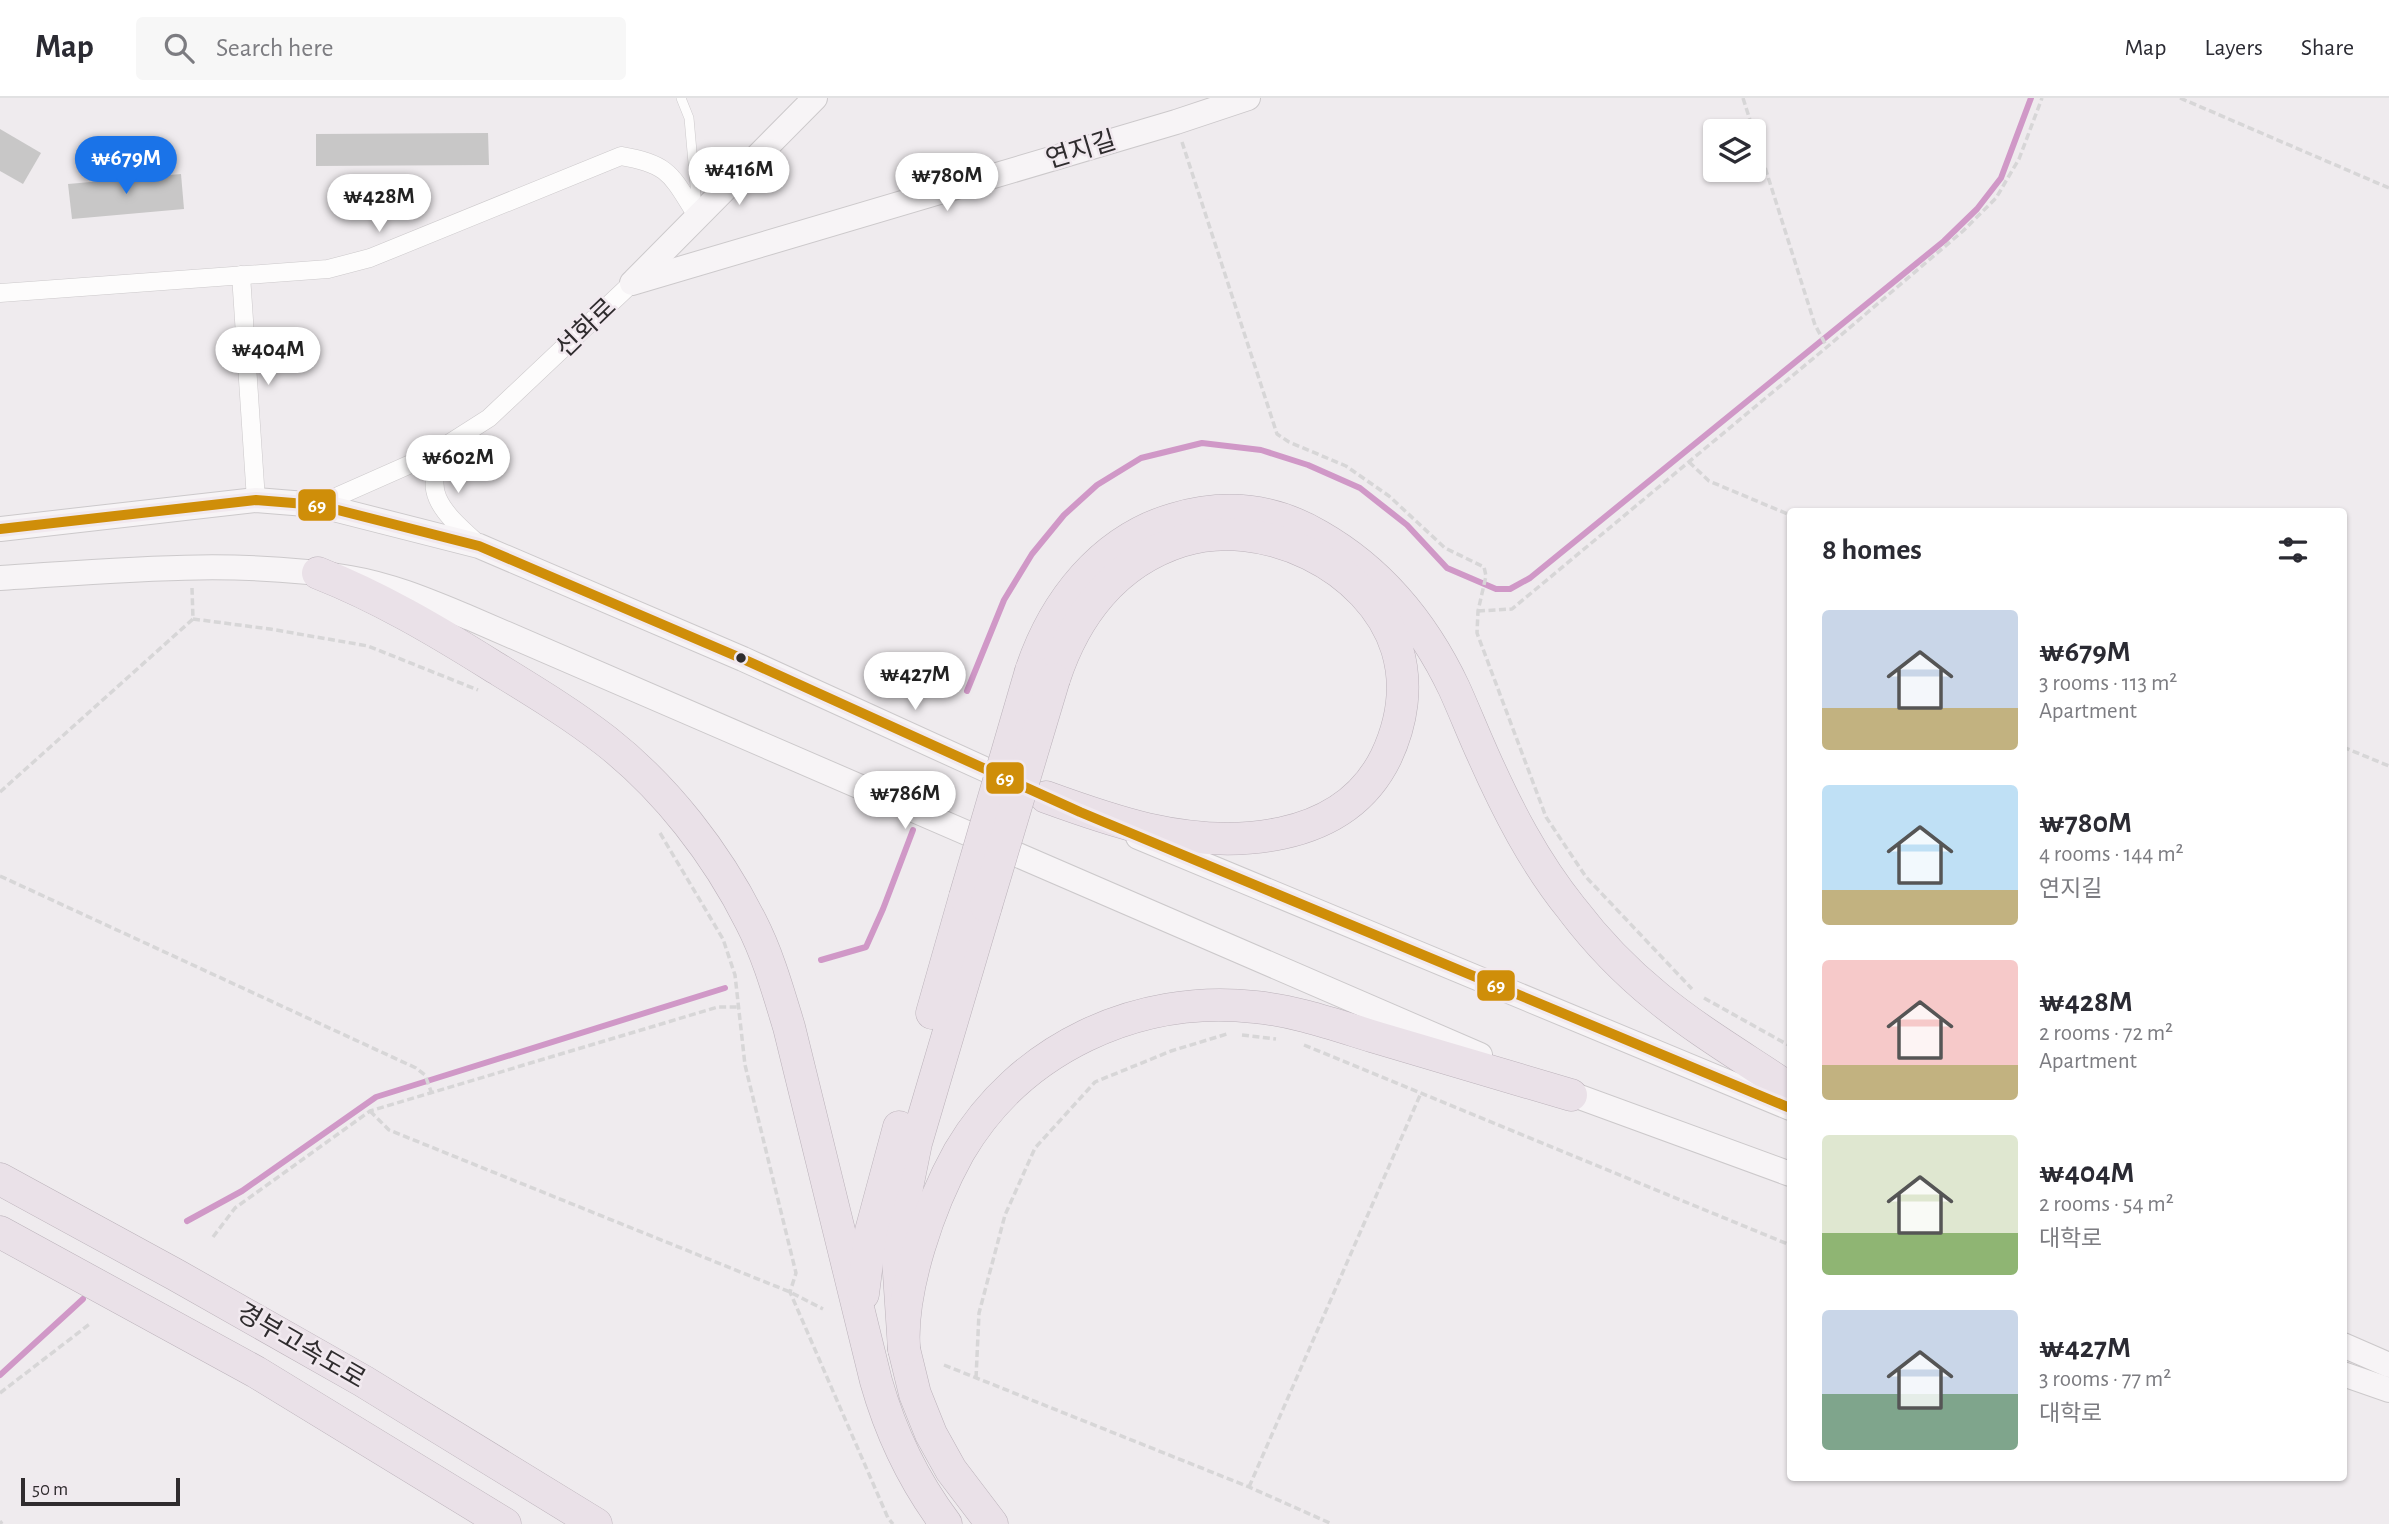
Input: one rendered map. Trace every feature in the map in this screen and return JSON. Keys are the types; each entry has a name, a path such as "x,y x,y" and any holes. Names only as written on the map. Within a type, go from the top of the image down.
{"highway":[{"path":"869,1348 864,1322 863,1293 871,1231 976,901 1042,675 1048,627 1075,587 1094,565 1138,533 1178,518 1220,510 1265,514 1294,522 1343,551 1373,575 1414,621 1454,688 1487,765 1530,850 1550,882 1595,938 1658,999 1787,1088"},
{"path":"1042,675 1067,643 1086,611 1120,573 1145,556 1174,543 1226,532 1271,538 1292,546 1332,568 1352,583 1377,611 1389,630 1401,668 1403,701 1389,750 1364,789 1325,819 1289,833 1259,838 1178,834 1118,821 1046,797"},
{"path":"318,573 366,593 414,618 590,729 618,751 653,785 715,861 752,924 789,1027 890,1428 909,1467 946,1524"},
{"path":"976,901 905,1193 898,1258 904,1349 915,1394 931,1434 951,1470 992,1524"},
{"path":"904,1349 908,1296 922,1241 934,1204 963,1146 981,1119 1004,1093 1056,1051 1094,1030 1141,1014 1173,1008 1230,1005 1258,1007 1325,1022 1571,1095"},
{"name":"경부고속도로","path":"0,1180 339,1367 596,1524"},
{"name":"경부고속도로","path":"0,1232 256,1372 505,1524"}],"main road":[{"name":"선화로","path":"632,283 815,98"},
{"name":"연지길","path":"632,283 1176,122 1248,98"},
{"path":"0,529 256,500 318,505 480,546 743,659 1046,797 1787,1107"},
{"path":"0,578 251,568 318,573 387,587 460,614 1571,1095 1787,1173"},
{"path":"2347,1347 2389,1365"},
{"path":"2347,1375 2389,1390"}],"street":[{"path":"0,293 328,269 370,258 621,156 659,166 674,179 698,217"},
{"path":"241,275 256,500"},
{"name":"선화로","path":"318,505 431,455 489,418 632,283"},
{"path":"456,439 438,460 433,487 446,514 480,546"}],"lane":[{"path":"681,98 689,118 698,217"}],"path":[{"path":"1743,98 1815,325 1827,347"},
{"path":"1478,611 1512,609 1964,231 1996,198 2020,159 2042,98"},
{"path":"2180,98 2389,188"},
{"path":"1176,122 1277,433 1289,442 1346,466 1390,496 1445,548 1483,567 1486,576 1478,611 1477,633 1546,817 1586,877 1696,993 1787,1044"},
{"path":"1689,462 1709,481 1787,514"},
{"path":"191,569 193,619"},
{"path":"0,792 193,619 368,646 479,690"},
{"path":"2347,749 2389,766"},
{"path":"660,833 723,939 735,975 745,1065 796,1273 790,1292 888,1518 893,1524"},
{"path":"0,876 416,1069 425,1075 432,1094"},
{"path":"213,1237 235,1208 370,1111 718,1007 738,1007"},
{"path":"975,1378 979,1313 1005,1215 1035,1147 1095,1082 1171,1051 1228,1033"},
{"path":"1242,1035 1281,1039"},
{"path":"1294,1041 1787,1244"},
{"path":"1249,1487 1421,1093"},
{"path":"370,1111 389,1130 790,1292 823,1309"},
{"path":"0,1393 92,1323"},
{"path":"944,1365 1249,1487 1332,1524"}],"building":[{"path":"0,129 41,153 23,184 0,171"},
{"path":"488,133 489,165 316,166 316,134"},
{"path":"181,174 184,209 72,219 68,184"}],"waterway":[{"path":"967,691 1004,600 1032,554 1064,515 1097,485 1141,458 1202,443 1261,450 1308,465 1360,488 1407,525 1447,568 1496,589 1510,589 1530,578 1944,241 1977,209 2001,178 2031,98"},
{"path":"821,960 866,947 913,830"},
{"path":"187,1221 242,1191 376,1097 725,988"},
{"path":"0,1375 83,1299"}],"transit line":[{"name":"69","path":"0,529 256,500 318,505 479,546 743,659 1080,812 1787,1107"}]}
